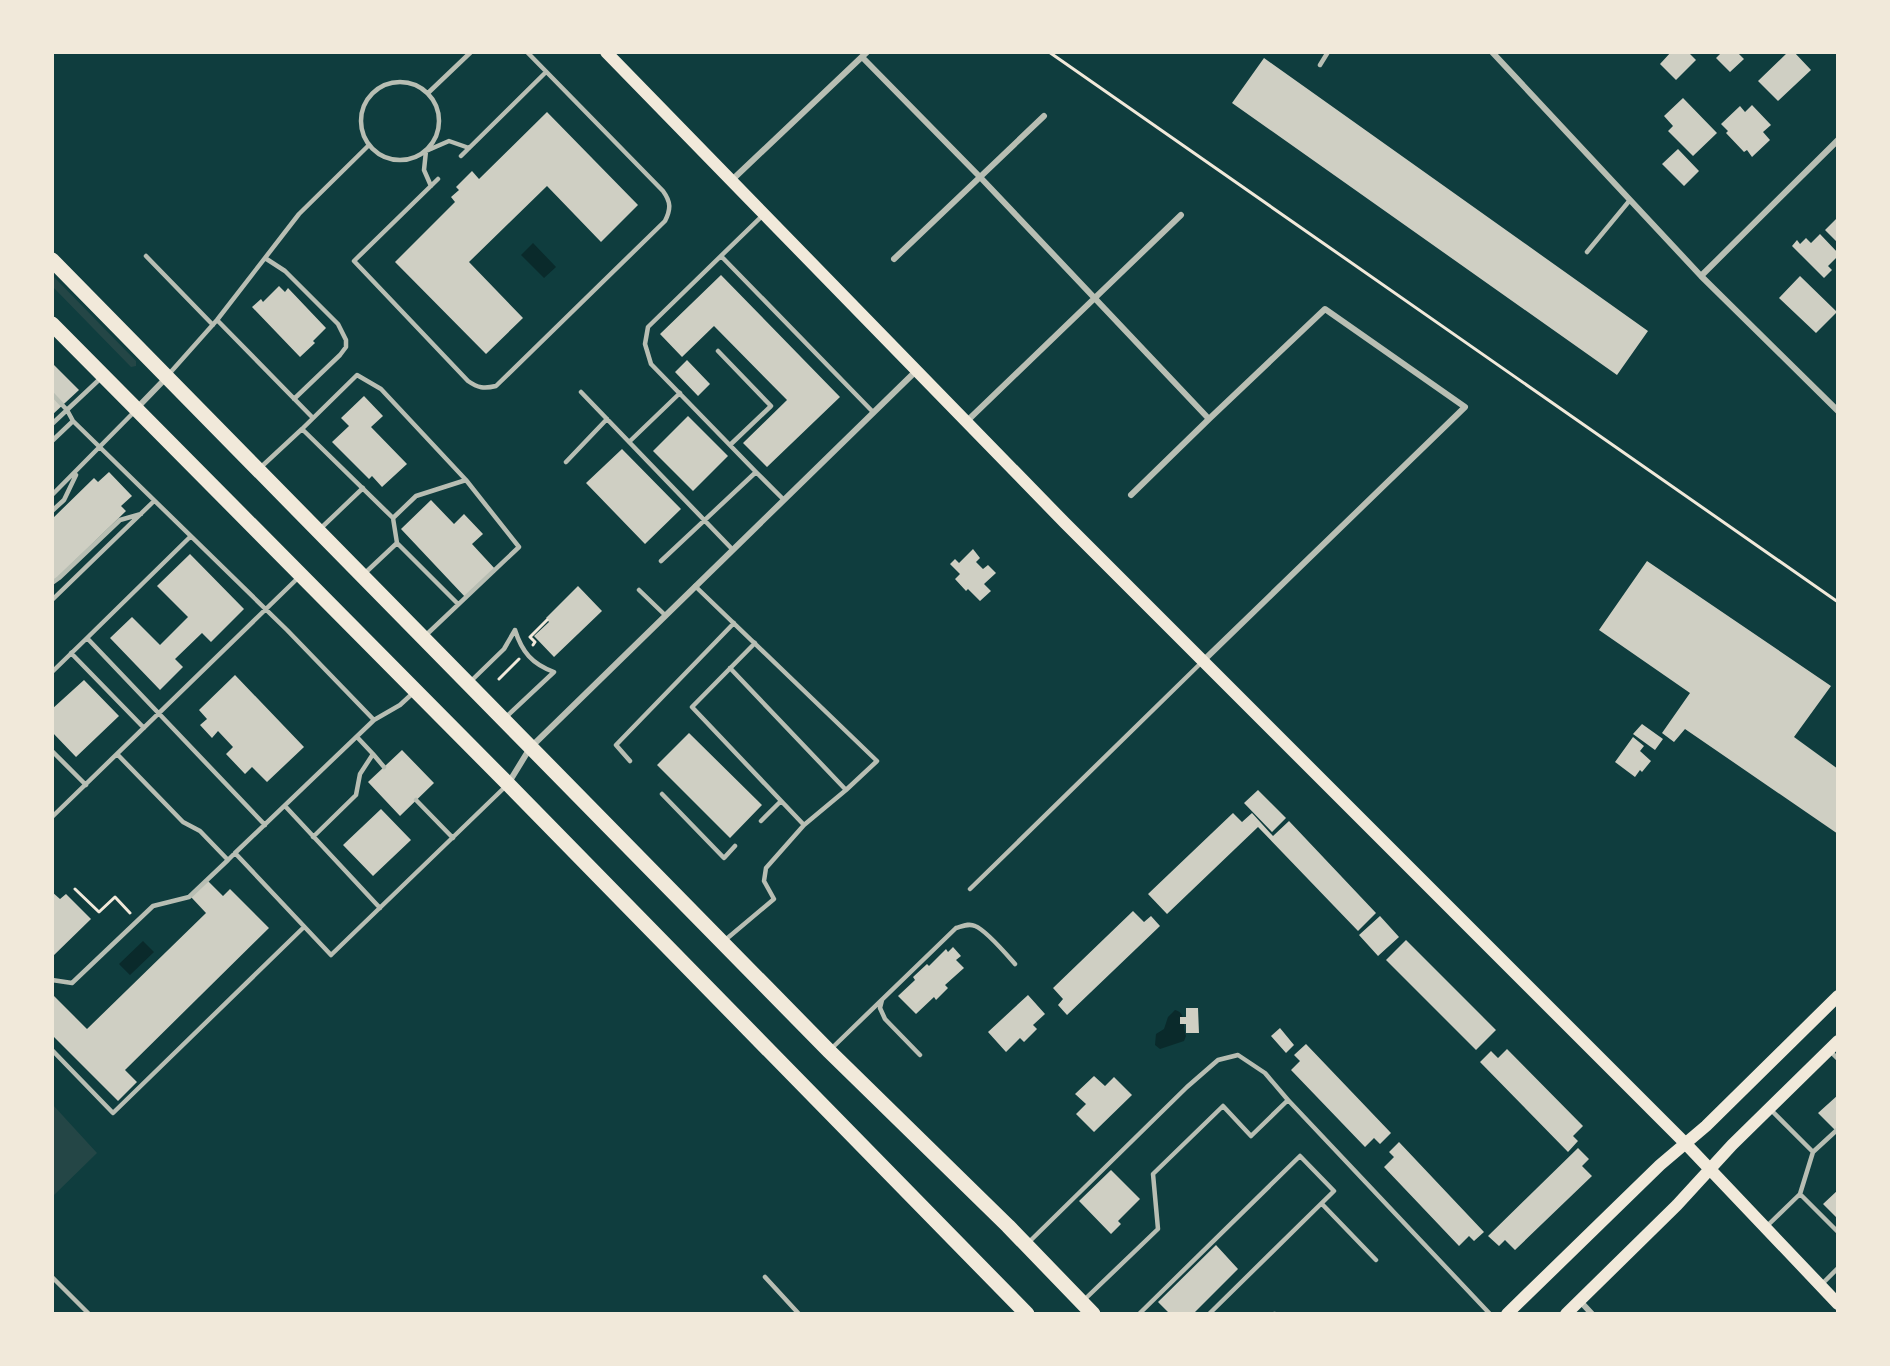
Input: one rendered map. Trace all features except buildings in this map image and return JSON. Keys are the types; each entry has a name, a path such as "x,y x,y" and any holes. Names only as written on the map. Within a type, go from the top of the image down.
{"highway":[{"path":"52,260 722,943 1094,1314"},
{"path":"54,330 104,376 302,574 1027,1314"}],"main road":[{"path":"606,52 966,422 1685,1143 1838,1304"},
{"path":"1507,1314 1620,1203 1706,1126 1838,996"},
{"path":"1566,1314 1677,1205 1769,1108 1834,1050"}],"street":[{"path":"1493,53 1701,276 1838,411"},
{"path":"732,180 864,55 1209,419"},
{"path":"894,259 1044,116"},
{"path":"1701,276 1838,140"},
{"path":"966,422 1181,215"},
{"path":"1131,495 1325,309 1466,407 1203,661"},
{"path":"508,784 530,748 916,371"},
{"path":"137,409 166,378"},
{"path":"1579,1300 1592,1314"}],"lane":[{"path":"428,93 471,52"},
{"path":"438,179 354,261 468,381 477,387 496,386 664,221 670,210 669,199 663,191 527,52"},
{"path":"1320,65 1328,52"},
{"path":"461,156 546,72"},
{"path":"431,186 423,170 426,151 434,141 439,128 439,116 435,103 428,93 417,85 404,82 391,82 379,87 369,96 362,108 360,121 362,134 368,146 378,155 390,160 403,161 416,158 426,151 450,141 469,148"},
{"path":"166,378 215,322 299,214 368,146"},
{"path":"1587,252 1630,200"},
{"path":"765,214 648,327 645,344 651,363 784,500"},
{"path":"146,256 313,418"},
{"path":"721,256 873,412"},
{"path":"266,258 285,270 338,324 346,340 346,347 340,355 294,399"},
{"path":"718,351 771,406 730,445"},
{"path":"258,471 357,375 381,389 466,480 519,547 423,638"},
{"path":"52,424 104,376"},
{"path":"581,393 733,550"},
{"path":"629,442 680,393"},
{"path":"52,394 68,410 73,421 374,720"},
{"path":"52,495 137,409"},
{"path":"566,462 607,420"},
{"path":"52,441 73,421"},
{"path":"302,429 393,518 397,543 458,604"},
{"path":"52,512 64,500 79,470"},
{"path":"661,561 756,472"},
{"path":"393,518 416,496 466,480"},
{"path":"318,531 363,488"},
{"path":"52,600 154,501"},
{"path":"53,583 120,520 142,513"},
{"path":"52,672 190,537"},
{"path":"361,576 397,543"},
{"path":"52,817 302,574"},
{"path":"695,586 877,761 804,825 766,868 764,881 774,899 722,943"},
{"path":"639,590 665,615"},
{"path":"630,761 616,746 735,623"},
{"path":"468,684 504,649 515,630 525,653 532,661 554,672 503,720"},
{"path":"87,638 265,825"},
{"path":"755,643 692,707 804,825"},
{"path":"71,653 144,728"},
{"path":"970,889 1203,661"},
{"path":"730,668 846,790"},
{"path":"52,980 72,983 153,906 189,897 374,720 400,705 415,691"},
{"path":"357,737 384,767"},
{"path":"52,751 86,785"},
{"path":"117,754 183,822 200,831 228,860"},
{"path":"313,837 356,795 360,774 373,754"},
{"path":"235,853 331,955 508,784"},
{"path":"662,794 724,858 735,846"},
{"path":"416,800 453,838"},
{"path":"761,820 781,801"},
{"path":"285,806 380,908"},
{"path":"829,1051 956,928 975,925 1015,963"},
{"path":"52,1050 112,1113 304,927"},
{"path":"882,1000 880,1008 885,1019 920,1054"},
{"path":"1027,1245 1187,1087 1218,1060 1238,1055 1265,1073 1490,1314"},
{"path":"1082,1302 1158,1228 1154,1174 1224,1106 1251,1136 1288,1100"},
{"path":"1769,1108 1813,1152"},
{"path":"1765,1228 1800,1194 1813,1152 1838,1129"},
{"path":"1139,1314 1300,1156 1334,1191 1209,1314"},
{"path":"1800,1194 1838,1232"},
{"path":"1322,1204 1376,1260"},
{"path":"1821,1286 1838,1268"},
{"path":"52,1277 89,1314"},
{"path":"765,1277 799,1314"}],"path":[{"path":"1049,52 1838,602"},
{"path":"530,648 535,642 530,637 547,620"},
{"path":"499,679 520,657"},
{"path":"75,889 99,912 115,897 137,922"}],"shaded area":[{"path":"533,243 556,267 544,278 521,255"},
{"path":"53,276 136,361 136,366 131,367 53,287"},
{"path":"143,941 154,952 130,975 119,964"},
{"path":"1175,1010 1183,1017 1186,1036 1184,1041 1160,1049 1155,1045 1156,1034 1164,1029 1168,1017"},
{"path":"53,1105 97,1153 53,1196"}]}
